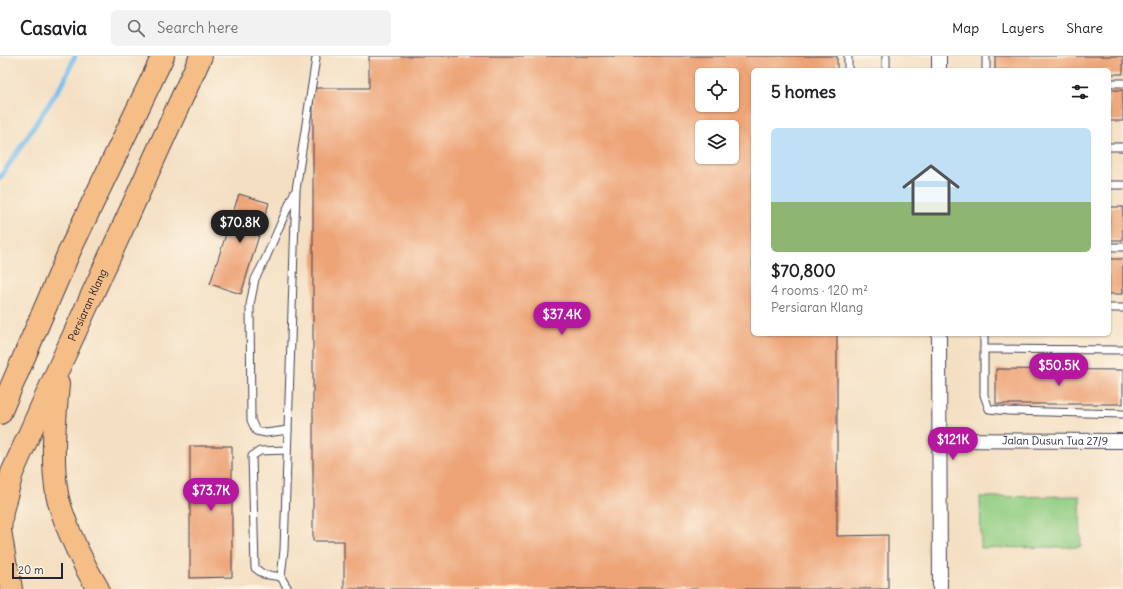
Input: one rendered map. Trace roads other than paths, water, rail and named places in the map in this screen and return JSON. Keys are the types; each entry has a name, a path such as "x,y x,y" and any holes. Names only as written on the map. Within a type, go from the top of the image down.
{"main road":[{"path":"0,413 70,250 163,56"},
{"name":"Persiaran Klang","path":"9,574 0,530 2,511 12,473 201,56"},
{"path":"0,374 70,250"},
{"path":"60,365 55,419 54,458 57,494 68,530 84,566 98,589"}],"street":[{"path":"939,56 939,68"},
{"path":"939,336 940,589"},
{"name":"Jalan Dusun Tua 27/9","path":"940,440 1123,441"}],"lane":[{"path":"848,56 848,68"},
{"path":"886,56 886,68"},
{"path":"986,56 986,68"},
{"path":"288,589 282,577 296,190 316,58"},
{"path":"1111,83 1123,83"},
{"path":"1111,147 1123,147"},
{"path":"1111,185 1123,185"},
{"path":"288,430 266,433 256,430 250,420 250,305 255,279 296,190"},
{"path":"1111,247 1123,247"},
{"path":"1111,308 1123,308"},
{"path":"984,336 984,395 988,409 1008,411 1123,414"},
{"path":"984,349 1123,350"},
{"path":"282,577 262,574 255,568 252,456 260,451 287,450"}],"waterway":[{"path":"0,178 64,81 75,56"}]}
